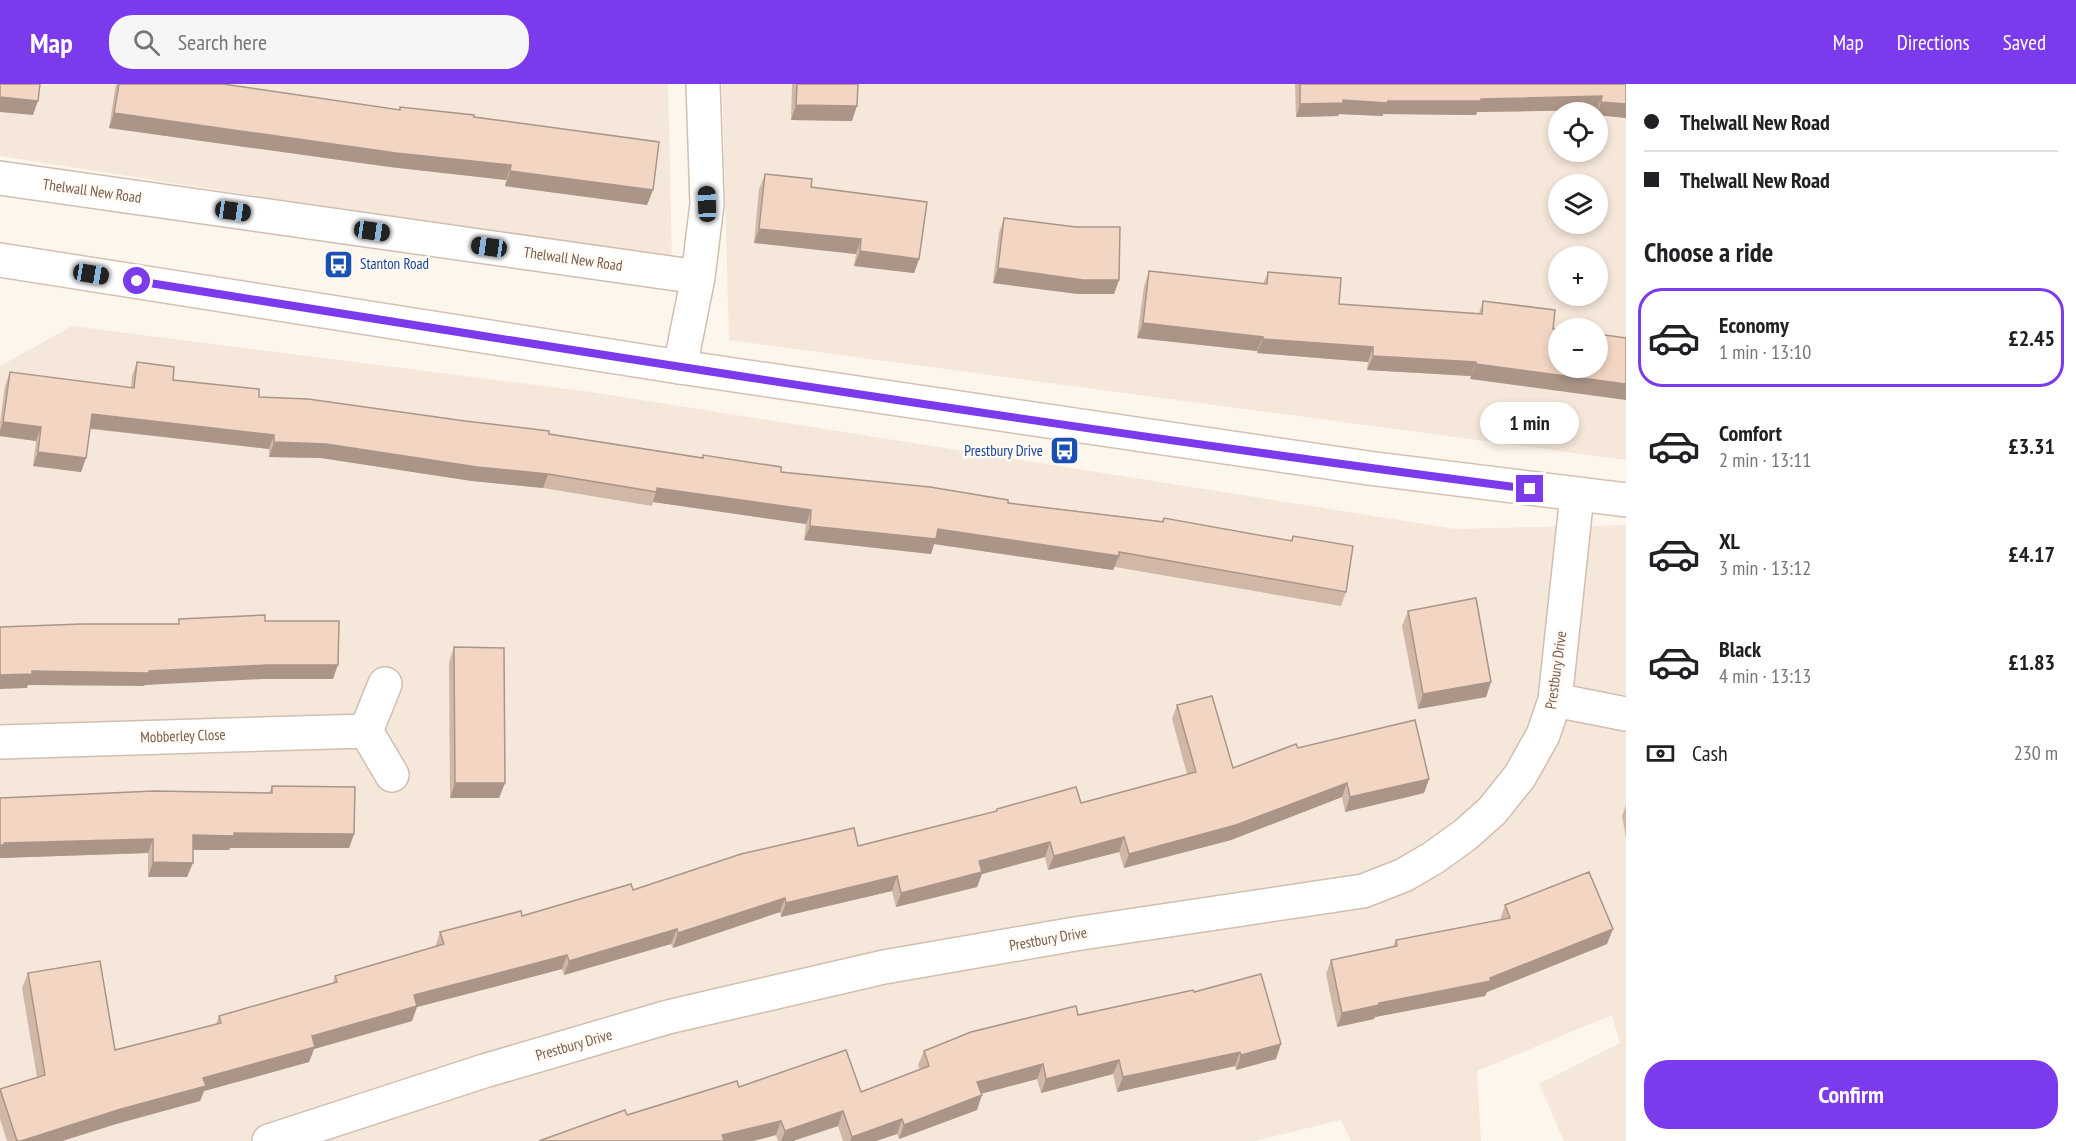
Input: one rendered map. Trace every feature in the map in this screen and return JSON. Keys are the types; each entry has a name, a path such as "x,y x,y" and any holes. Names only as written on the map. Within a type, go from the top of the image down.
{"street":[{"path":"680,367 698,277 707,204 703,84"},
{"name":"Thelwall New Road","path":"0,178 698,277"},
{"path":"0,260 680,367 1356,467 1626,500"},
{"name":"Prestbury Drive","path":"269,1141 484,1071 668,1017 884,967 1075,934 1363,891 1404,875 1465,836 1492,812 1520,776 1543,735 1555,700 1577,495"},
{"path":"385,684 366,731 392,775"},
{"path":"1555,700 1626,714"},
{"name":"Mobberley Close","path":"0,742 366,731"}],"shaded area":[{"path":"0,84 668,84 672,261 0,156"},
{"path":"722,84 1626,84 1626,460 729,340"},
{"path":"72,326 591,392 1456,529 1626,525 1626,1141 1564,1141 1539,1084 1620,1043 1612,1015 1477,1071 1481,1141 1351,1141 1341,1120 1255,1141 0,1141 0,366"}],"building":[{"path":"0,84 40,84 38,101 0,97"},
{"path":"119,84 223,84 400,110 400,107 474,115 474,117 659,142 653,190 510,171 511,165 396,153 114,113"},
{"path":"797,84 858,84 857,106 796,105"},
{"path":"1300,84 1626,84 1626,104 1601,102 1602,96 1481,99 1481,101 1388,101 1388,103 1343,100 1343,103 1300,104"},
{"path":"765,174 812,179 811,187 927,202 919,259 860,251 861,239 759,229"},
{"path":"1004,218 1076,227 1120,227 1119,280 1083,280 998,268"},
{"path":"1149,271 1267,284 1268,272 1341,278 1339,304 1482,314 1483,301 1555,310 1554,318 1548,318 1548,374 1476,364 1476,362 1373,356 1373,347 1263,339 1263,337 1143,323"},
{"path":"1608,335 1626,338 1626,384 1581,378 1608,378"},
{"path":"137,362 174,367 173,380 259,389 259,397 308,399 549,431 549,434 703,458 703,455 781,467 781,472 930,487 1008,500 1008,503 1163,522 1164,518 1292,541 1293,536 1353,546 1346,592 1119,552 1119,556 938,529 936,539 810,526 811,510 657,488 657,492 548,474 477,467 326,444 274,442 274,435 92,414 86,458 38,452 41,427 3,422 10,372 134,388"},
{"path":"1476,598 1491,682 1423,694 1408,611"},
{"path":"265,615 265,621 339,621 338,665 267,665 149,671 149,673 32,671 32,674 0,675 0,627 179,624 179,619"},
{"path":"454,647 504,648 505,783 455,783"},
{"path":"1212,696 1233,768 1296,744 1298,748 1415,720 1429,779 1350,797 1347,783 1236,825 1129,854 1124,837 1054,856 1050,842 979,861 982,872 901,893 897,876 786,903 785,898 678,933 677,929 569,961 567,955 414,995 417,1006 312,1036 315,1047 203,1078 206,1086 17,1141 0,1089 45,1075 28,973 100,961 115,1050 221,1023 219,1016 337,982 335,976 444,944 440,932 521,911 522,916 631,884 633,890 741,854 854,828 858,846 997,811 997,809 1076,787 1081,803 1196,772 1177,705"},
{"path":"272,786 355,787 354,834 193,835 193,863 153,862 153,839 4,843 5,845 0,845 0,798 154,791 272,793"},
{"path":"1589,872 1613,929 1490,978 1491,981 1379,1003 1379,1005 1342,1013 1331,960 1397,946 1396,940 1510,918 1505,905"},
{"path":"1261,974 1281,1044 1241,1055 1240,1052 1123,1077 1119,1060 1046,1079 1043,1064 977,1082 982,1095 904,1125 902,1119 852,1137 843,1111 785,1131 781,1121 722,1135 724,1141 539,1141 625,1110 627,1115 737,1081 739,1087 846,1050 861,1092 929,1066 924,1051 971,1032 1076,1006 1078,1015 1193,990 1194,992"}],"place":[{"name":"Stanton Road","path":"339,264"},
{"name":"Prestbury Drive","path":"1064,451"}],"route":[{"path":"137,281 680,367 1368,468 1530,489"}]}
